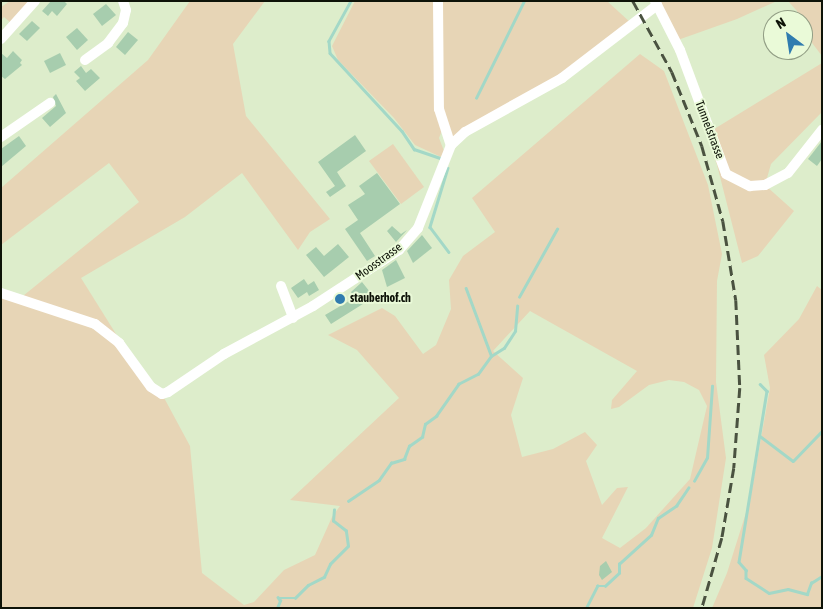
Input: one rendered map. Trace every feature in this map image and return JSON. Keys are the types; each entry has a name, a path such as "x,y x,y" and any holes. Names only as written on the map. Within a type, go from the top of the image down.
{"street":[{"path":"1,39 35,1"},
{"path":"85,60 108,43 123,23 126,10 123,1"},
{"path":"438,1 439,108 451,145"},
{"name":"Moosstrasse","path":"1,293 95,324 119,343 151,387 162,394 239,345 293,318 363,275 398,250 413,234 451,145 476,123 562,78 654,6"},
{"name":"Tunnelstrasse","path":"654,6 680,50 726,174 750,186 765,185 788,173 822,130"},
{"path":"1,137 50,103"},
{"path":"281,286 293,318"}],"shaded area":[{"path":"10,1 31,1 11,23 4,17 1,20 1,7"},
{"path":"190,1 265,1 233,44 246,116 330,219 310,232 298,250 242,173 185,217 81,278 131,358 162,394 190,446 202,573 244,605 254,602 284,570 315,555 332,517 340,506 290,500 399,398 357,350 328,335 382,308 395,316 423,354 436,345 451,309 449,280 463,256 495,232 472,198 640,54 664,71 708,185 722,254 717,281 716,382 726,458 712,548 693,608 1,608 1,293 18,300 139,202 109,163 1,245 1,188 148,60","holes":["530,311 637,371 612,400 611,409 619,407 649,385 669,380 684,382 699,390 707,406 690,479 646,528 620,548 602,538 628,487 617,488 602,505 586,461 597,445 585,432 553,449 522,457 511,415 523,378 493,351"]},
{"path":"355,1 607,1 631,23 562,78 451,145 443,128 439,138 444,151 441,157 415,145 394,118 338,60 332,46"},
{"path":"654,1 777,1 737,19 675,41"},
{"path":"788,1 822,1 822,56 813,44 813,10 796,10"},
{"path":"822,63 822,112 771,164 765,185 794,211 758,256 742,263 717,165 706,134"},
{"path":"393,144 424,187 401,204 369,161"},
{"path":"817,286 822,290 822,608 712,608 727,573 750,500 770,388 764,355 799,319"}],"building":[{"path":"51,1 64,1 67,4 57,16 52,11 48,16 42,11"},
{"path":"106,4 116,15 102,26 93,14"},
{"path":"32,21 40,28 27,41 19,34"},
{"path":"77,28 88,40 77,50 66,37"},
{"path":"128,32 138,40 125,55 116,47"},
{"path":"13,51 22,60 20,63 22,65 5,79 1,76 1,53 7,58"},
{"path":"60,53 66,65 50,73 44,61"},
{"path":"81,66 86,73 91,69 100,78 85,91 76,81 80,78 74,72"},
{"path":"56,94 66,113 50,127 42,118 56,106 53,97"},
{"path":"355,135 366,151 337,172 346,186 330,197 326,192 335,186 318,162"},
{"path":"19,136 26,146 1,167 1,149"},
{"path":"822,141 822,159 817,166 808,159"},
{"path":"377,173 400,204 360,233 375,256 367,261 345,229 358,220 348,205 365,194 359,186"},
{"path":"392,226 401,234 407,230 396,242 387,231"},
{"path":"422,235 432,248 413,263 407,251"},
{"path":"338,244 349,257 324,277 306,255 316,247 324,256"},
{"path":"396,260 405,278 387,287 382,270"},
{"path":"304,279 308,285 314,281 319,290 309,296 307,292 298,298 291,288"},
{"path":"362,282 374,297 331,324 325,315 354,298 351,292"},
{"path":"606,561 612,572 602,580 599,575 600,566"}],"waterway":[{"path":"351,1 329,41 330,53 402,131 414,149 440,158"},
{"path":"476,98 524,1"},
{"path":"448,168 430,227 449,252"},
{"path":"519,297 557,229"},
{"path":"348,501 379,480 391,463 404,459 409,446 422,437 425,424 436,416 458,384 478,374 491,356 466,289"},
{"path":"491,356 504,348 515,331 517,306"},
{"path":"760,384 767,391 739,562 746,570 746,578 769,593 788,589 807,594 811,583 822,576"},
{"path":"694,481 707,458 712,386"},
{"path":"760,436 793,461 822,431"},
{"path":"586,608 597,586 605,586 619,573 619,564 651,535 658,518 676,506 688,488"},
{"path":"277,608 280,601 278,598 295,598 308,585 324,577 330,564 348,546 346,531 333,521 334,510"}],"railway":[{"path":"633,1 672,72 702,146 723,221 736,300 740,388 734,468 722,538 702,608"}],"place":[{"name":"stauberhof.ch","path":"340,299"}]}
